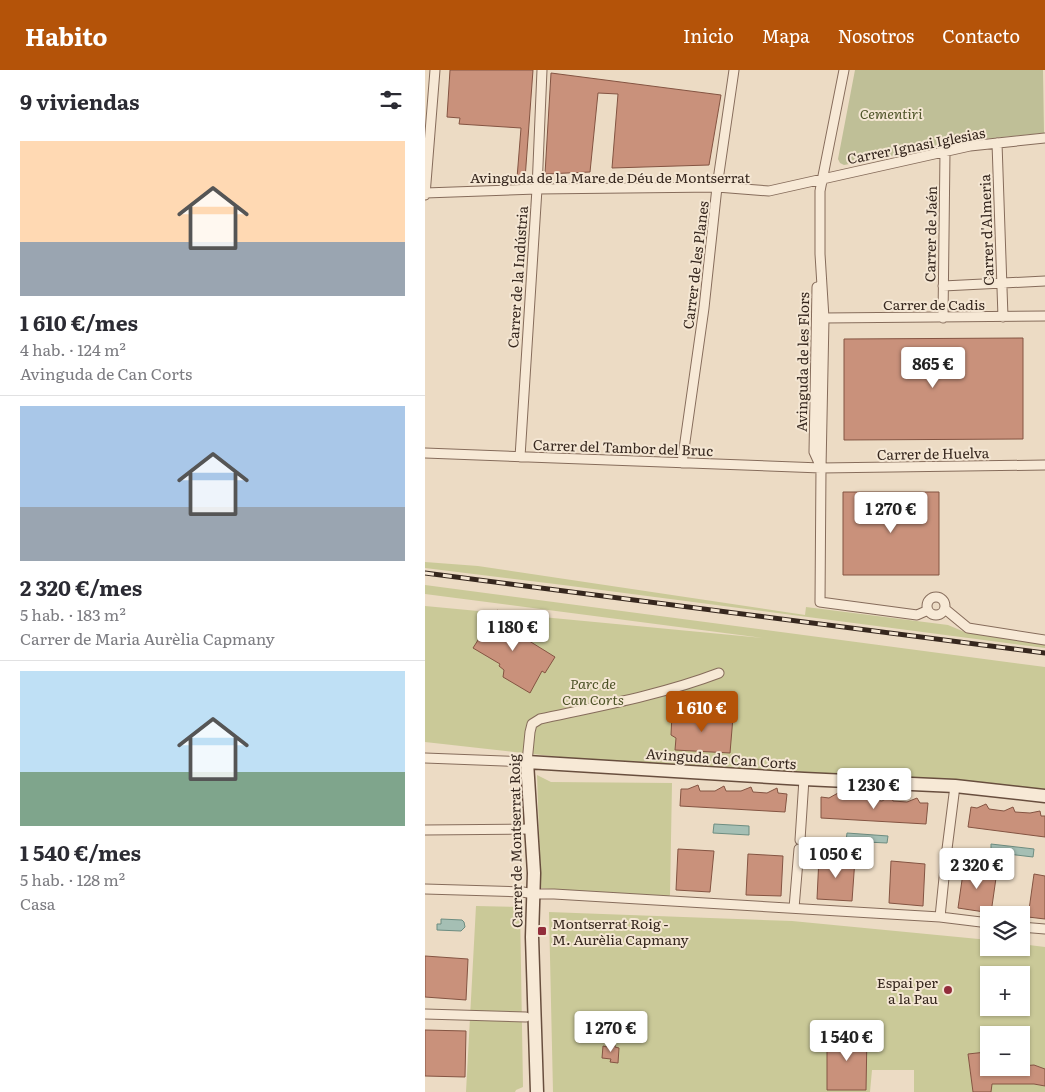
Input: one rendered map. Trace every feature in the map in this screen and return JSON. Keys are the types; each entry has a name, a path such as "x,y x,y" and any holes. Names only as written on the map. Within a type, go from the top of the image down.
{"street":[{"path":"425,194 435,70"},
{"name":"Carrer de la Indústria","path":"520,456 537,189 542,70"},
{"name":"Carrer de les Planes","path":"682,463 705,308 717,187 734,70"},
{"name":"Avinguda de les Flors","path":"844,70 820,191 820,254 824,318 821,602 917,615 926,610"},
{"name":"Carrer Ignasi Iglesias","path":"823,178 970,146 1045,138"},
{"name":"Carrer d'Almeria","path":"997,143 1003,317"},
{"name":"Carrer de Jaén","path":"943,318 945,152"},
{"name":"Avinguda de la Mare de Déu de Montserrat","path":"425,194 537,189 717,187 769,191 823,178"},
{"name":"Avinguda de les Flors","path":"820,254 816,306 814,452 821,468"},
{"path":"943,286 1045,281"},
{"name":"Carrer de Cadis","path":"824,318 1045,316"},
{"name":"Carrer del Tambor del Bruc","path":"425,453 821,468"},
{"name":"Carrer de Huelva","path":"821,468 1045,465"},
{"path":"945,609 940,615 933,616 926,610 927,602 932,597 938,597 943,600 945,609 968,628 1045,640"},
{"name":"Carrer de Montserrat Roig","path":"537,1092 532,936 532,830 527,762 532,724 540,719 637,698 693,683 719,673"},
{"name":"Avinguda de Can Corts","path":"425,758 955,786 1045,796"},
{"path":"794,908 805,779"},
{"path":"940,917 955,786"},
{"path":"425,830 532,830"},
{"path":"425,889 523,892 794,908 940,917 980,922"},
{"path":"1030,927 1045,929"},
{"path":"425,1014 526,1017"}],"green space":[{"name":"Cementiri","path":"855,70 1043,70 1044,133 973,140 844,165 838,159"},
{"path":"425,562 478,566 805,615 806,607 948,625 967,633 1045,643 1045,648 425,568"},
{"name":"Parc de Can Corts","path":"425,585 1045,667 1045,799 588,760 425,742 425,606 763,638 425,594"},
{"path":"537,775 551,782 672,783 670,895 665,900 541,888"},
{"path":"476,906 520,907 523,1087 515,1092 466,1092"},
{"path":"549,912 792,921 980,939 980,956 1030,956 1030,945 1045,947 1045,1069 1030,1065 1030,1026 980,1026 980,1053 968,1054 973,1092 914,1092 914,1070 872,1070 870,1092 553,1092"},
{"path":"992,1084 1034,1084 1045,1086 1045,1092 991,1092"}],"shaded area":[{"path":"714,824 749,826 749,835 713,833"},
{"path":"847,833 888,836 887,843 846,841"},
{"path":"991,844 1034,849 1033,857 991,852"},
{"path":"441,919 462,920 465,927 461,931 437,930 437,924 441,924"}],"building":[{"path":"450,70 533,70 525,179 517,178 521,128 459,124 460,118 447,117"},
{"path":"551,73 721,95 709,165 612,168 618,94 598,93 590,172 545,174"},
{"path":"1023,338 1023,439 844,440 844,339"},
{"path":"843,492 939,492 939,575 843,575"},
{"path":"497,610 525,629 522,634 527,637 526,639 555,657 545,673 542,671 530,693 503,677 504,670 499,666 500,664 473,648"},
{"path":"672,714 733,717 730,753 675,750 676,738 671,735"},
{"path":"698,785 700,791 715,791 724,786 726,791 741,791 751,787 753,792 767,793 777,788 778,793 787,794 785,812 680,806 681,789 688,789"},
{"path":"838,793 840,799 855,799 865,794 866,799 882,801 891,796 893,801 907,802 917,798 920,803 928,803 926,824 821,818 821,797 829,798"},
{"path":"986,804 989,809 1004,811 1013,807 1015,812 1030,813 1040,811 1041,816 1045,816 1045,837 968,827 971,807 977,808"},
{"path":"678,849 714,851 710,892 676,890"},
{"path":"748,854 783,856 781,896 746,895"},
{"path":"819,857 855,859 852,901 817,899"},
{"path":"891,861 925,864 923,906 889,903"},
{"path":"964,866 997,871 992,906 980,906 980,911 958,908"},
{"path":"1034,874 1045,876 1045,919 1030,917"},
{"path":"425,956 468,959 466,1000 425,997"},
{"path":"425,1030 466,1031 465,1077 425,1076"},
{"path":"867,1034 866,1090 827,1090 827,1035"},
{"path":"607,1045 615,1045 615,1047 619,1048 618,1063 610,1062 611,1059 602,1058 603,1046 607,1047"},
{"path":"980,1053 980,1076 1030,1076 1030,1065 1034,1065 1045,1069 1045,1086 1034,1084 992,1084 991,1092 973,1092 968,1054"}],"railway":[{"path":"425,573 1045,653"}],"place":[{"name":"Montserrat Roig - M. Aurèlia Capmany","path":"542,931"},
{"name":"Espai per a la Pau","path":"948,990"}]}
